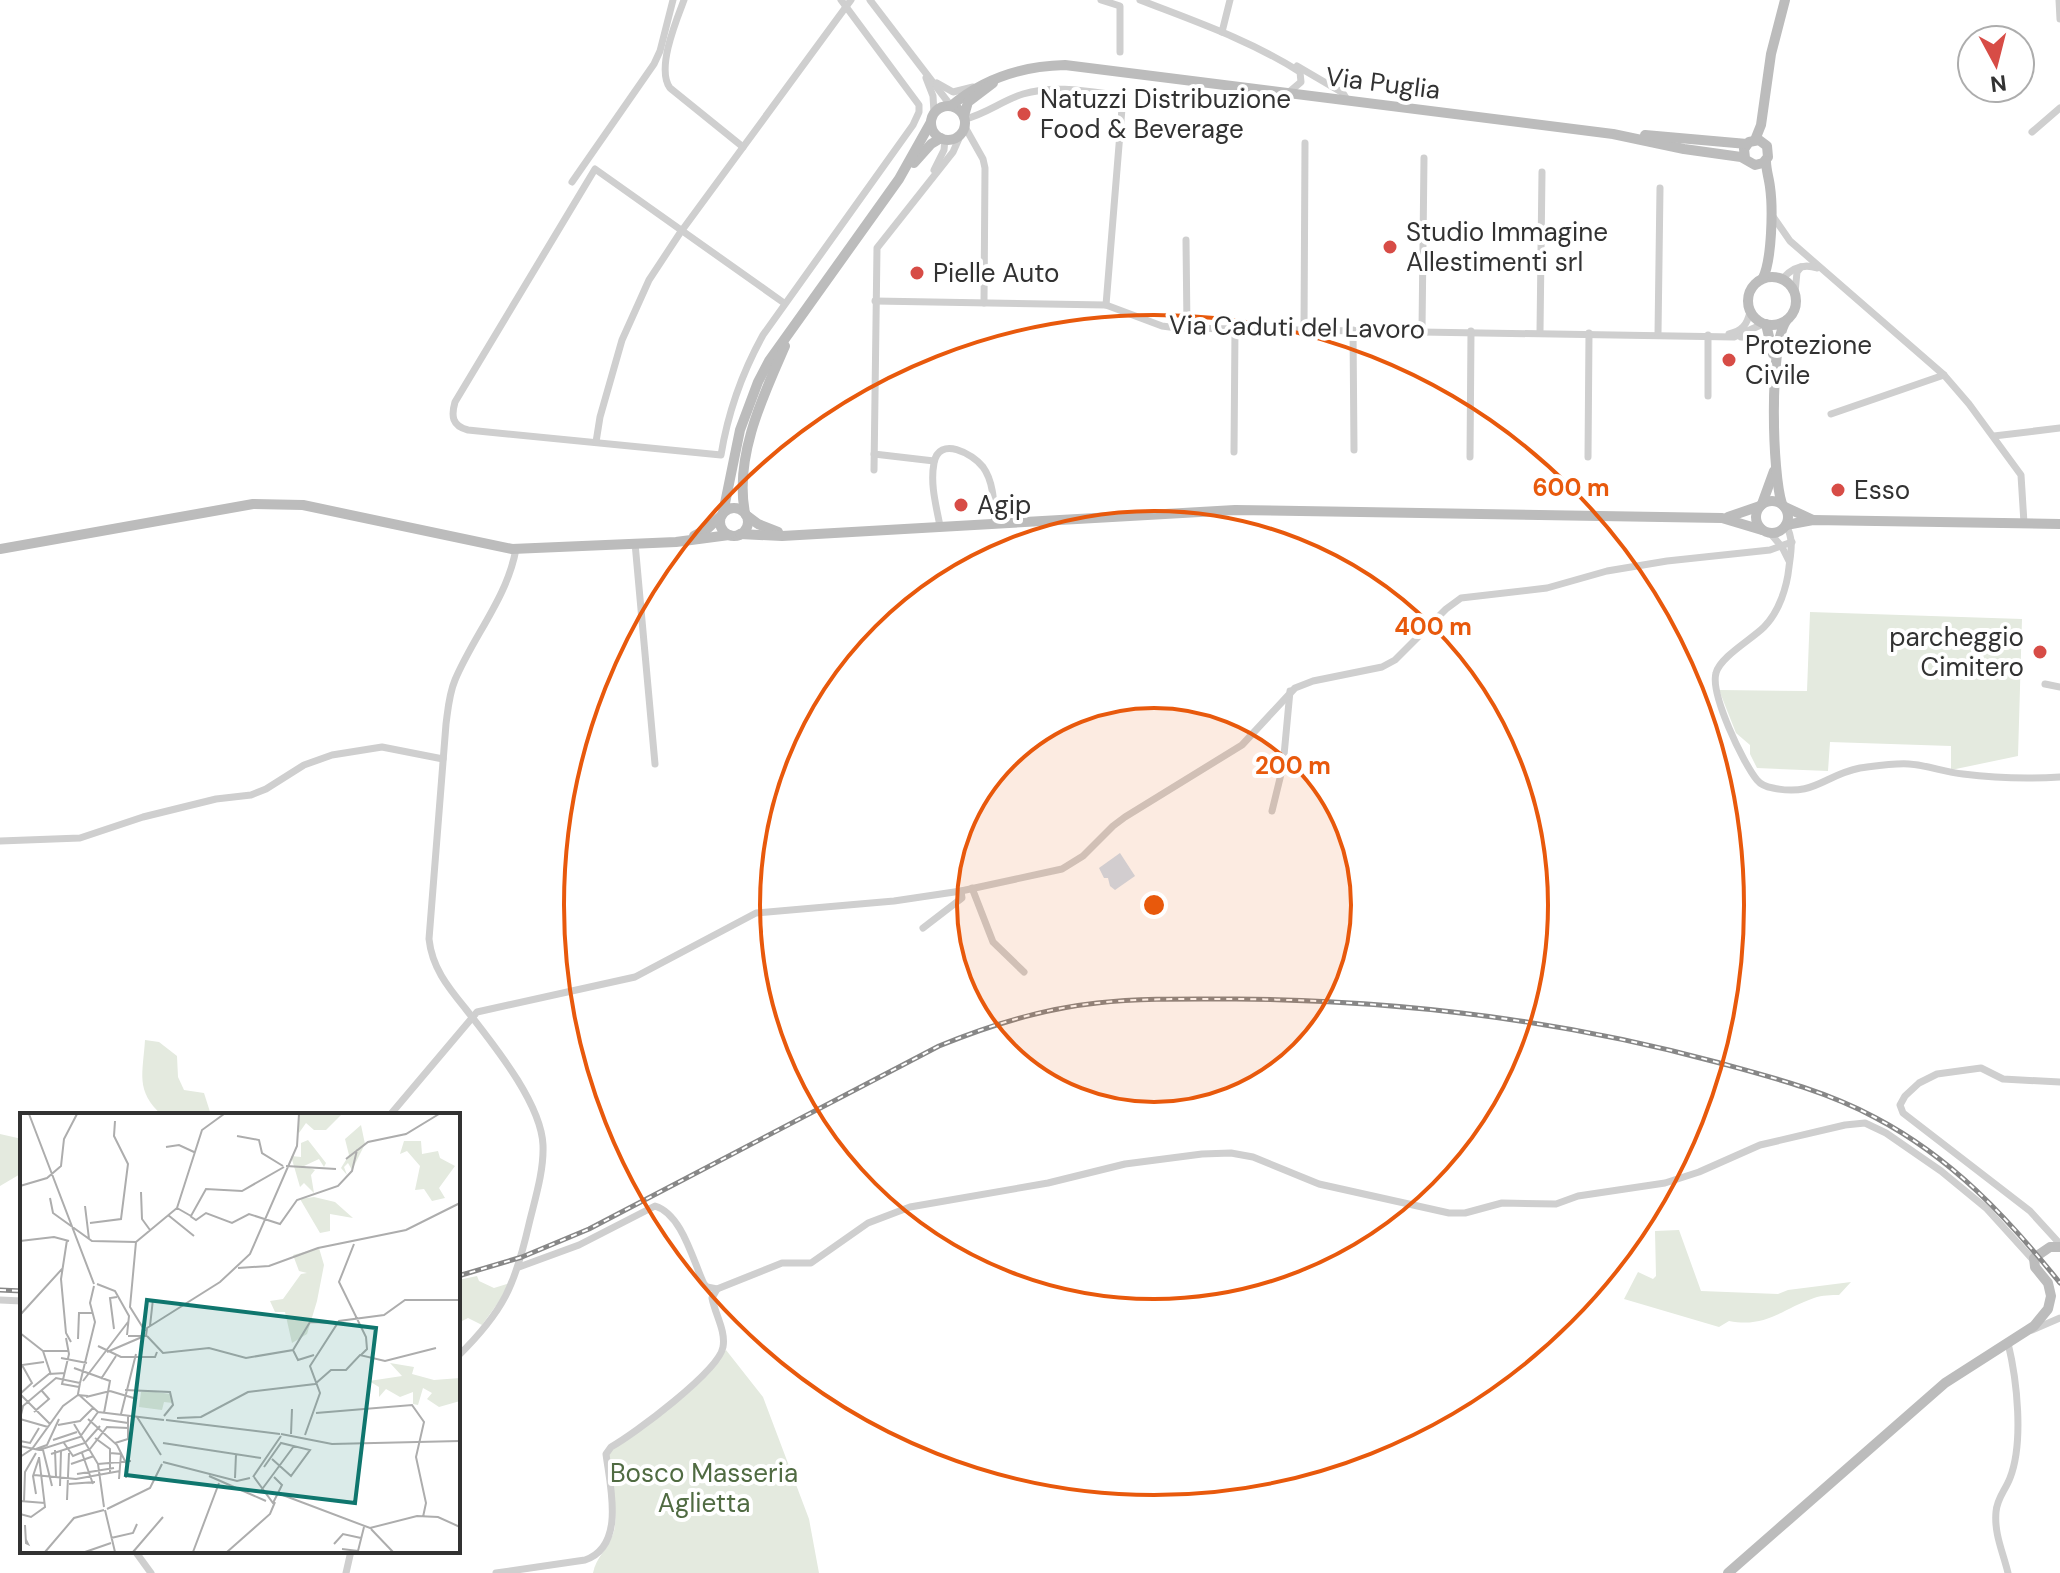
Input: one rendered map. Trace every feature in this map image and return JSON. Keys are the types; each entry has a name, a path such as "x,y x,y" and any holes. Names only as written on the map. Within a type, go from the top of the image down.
{"main road":[{"path":"1770,211 1765,186 1748,161 1744,149 1761,125 1773,43 1785,0"},
{"name":"Via Puglia","path":"933,118 942,107 951,106 975,86 1041,66 1065,65 1613,134 1748,161"},
{"name":"Via Puglia","path":"899,179 931,144 959,131 968,102 1005,76"},
{"path":"1766,91 1770,239 1767,269 1763,278 1750,290 1748,301 1750,312 1765,324 1772,349 1775,382"},
{"path":"933,118 934,132 959,131 959,109 951,106"},
{"path":"735,535 722,529 722,514 740,430 750,400 769,361 899,179 933,118"},
{"name":"Via Puglia","path":"1613,134 1751,142"},
{"path":"1751,142 1767,146"},
{"path":"1748,161 1759,165 1766,161"},
{"path":"1770,239 1780,278"},
{"path":"0,549 231,508 276,503 303,505 464,541 516,549 1235,510 1722,518 1766,532 1778,532 1789,519 1775,469 1778,338 1796,307 1795,293 1790,284 1780,278 1763,278"},
{"path":"1765,324 1786,321"},
{"path":"735,535 746,528 742,486 750,443 761,403 791,329"},
{"path":"1766,532 1756,519 1775,469"},
{"path":"1722,518 1774,501 1813,520"},
{"path":"638,543 695,536 734,508 774,532 816,533"},
{"path":"1786,525 1813,520 2060,524"},
{"path":"1728,1573 1916,1407 1963,1370 2030,1330 2056,1298 2034,1261 2048,1248 2059,1245"}],"street":[{"path":"684,0 664,80 743,147"},
{"path":"870,0 951,106"},
{"path":"1101,0 1120,6 1120,52"},
{"path":"1140,0 1292,63 1343,93 1348,101"},
{"path":"1222,32 1230,0"},
{"path":"2059,0 2060,19"},
{"path":"572,182 652,67 660,51 671,1"},
{"path":"596,442 622,340 649,280 682,231 845,2 919,105 919,112 913,125 763,335 733,400 721,455 468,430 459,428 455,423 455,402 595,169 682,231 784,303"},
{"path":"1273,56 1300,72 1299,86 1288,93"},
{"path":"652,67 664,72"},
{"path":"923,72 946,90 960,91 975,86"},
{"path":"923,72 933,96 933,118"},
{"path":"930,179 959,131 993,108 1025,93 1067,89 1123,96 1106,305"},
{"path":"2032,132 2060,108"},
{"path":"959,131 976,149 985,168 984,303"},
{"path":"874,470 877,248 953,152 959,131"},
{"path":"1304,329 1305,143"},
{"path":"1422,330 1424,158"},
{"path":"1540,332 1542,172"},
{"path":"1658,334 1660,188"},
{"path":"1770,211 1790,241 1944,375 1994,436 2021,475 2024,523"},
{"path":"1186,240 1187,328"},
{"path":"1780,278 1791,269 1803,266 1815,266 1823,271"},
{"path":"1795,293 1797,272 1803,266"},
{"name":"Via Caduti del Lavoro","path":"875,301 1106,305 1169,328 1721,335 1758,338 1772,349"},
{"path":"1721,335 1741,329 1748,323 1750,312"},
{"path":"1734,337 1765,324"},
{"path":"1234,452 1235,329"},
{"path":"1353,330 1354,450"},
{"path":"1470,457 1471,331"},
{"path":"1588,457 1589,333"},
{"path":"1708,335 1708,396"},
{"path":"1831,414 1944,375"},
{"path":"1994,436 2060,428"},
{"path":"940,526 934,492 934,461 938,454 952,448 966,452 985,469 993,494 995,522"},
{"path":"874,454 934,461"},
{"path":"1799,522 1792,540 1786,587 1772,618 1722,662 1715,676 1720,704 1732,735 1757,780 1763,785 1800,791 1814,788 1848,771 1899,764 2000,778 2060,777"},
{"path":"1786,525 1792,540"},
{"path":"1766,532 1782,547 1789,563"},
{"path":"392,1113 477,1012 629,979 756,913 866,905 961,891 1062,869 1075,863 1113,826 1242,745 1290,691 1313,681 1382,667 1395,660 1446,609 1466,596 1534,590 1607,571 1782,547 1792,540"},
{"path":"638,543 655,764"},
{"path":"460,1354 503,1303 519,1267 541,1164 541,1127 529,1098 442,979 431,953 429,939 446,724 454,683 499,598 516,549"},
{"path":"2045,684 2060,687"},
{"path":"1272,811 1283,766 1290,691"},
{"path":"0,841 80,838 143,817 223,798 251,795 304,765 332,755 382,747 443,759"},
{"path":"972,888 993,942 1024,972"},
{"path":"923,928 962,898 961,891"},
{"path":"2059,1245 2036,1216 1903,1113 1900,1105 1911,1089 1925,1078 1937,1074 1981,1068 2003,1079 2060,1082"},
{"path":"496,1573 585,1560 594,1557 605,1545 612,1520 606,1454 611,1447 660,1412 717,1359 723,1346 712,1298 717,1289 782,1263 811,1263 860,1228 893,1212 921,1205 1048,1183 1125,1164 1231,1153 1253,1157 1319,1184 1449,1213 1465,1213 1492,1204 1556,1204 1578,1196 1665,1183 1699,1172 1760,1145 1865,1123 1886,1133 1941,1171 1986,1208 2034,1261"},
{"path":"519,1267 579,1245 655,1206 669,1215 687,1241 704,1284 717,1289"},
{"path":"0,1300 20,1301"},
{"path":"2030,1330 2060,1318"},
{"path":"2008,1343 2018,1415 2010,1479 1999,1498 1996,1515 1999,1544 2008,1573"},
{"path":"136,1553 151,1573"},
{"path":"346,1573 351,1553"}],"green space":[{"path":"1810,612 2022,619 2018,756 1951,770 1951,746 1830,742 1828,771 1757,768 1750,754 1750,745 1736,733 1719,690 1807,691"},
{"path":"145,1040 159,1042 177,1056 178,1077 184,1090 204,1093 210,1113 160,1113 144,1089"},
{"path":"0,1134 20,1139 20,1174 0,1186"},
{"path":"1679,1230 1701,1291 1778,1294 1851,1282 1839,1295 1814,1298 1764,1320 1729,1321 1719,1327 1624,1299 1638,1272 1653,1279 1656,1276 1655,1231"},
{"path":"477,1276 479,1281 494,1288 513,1282 482,1325 468,1318 460,1322 460,1280"},
{"name":"Bosco Masseria Aglietta","path":"726,1350 763,1397 809,1519 819,1573 593,1573 615,1526 608,1452 720,1359"}],"water":[{"path":"1120,853 1135,876 1115,890 1099,868"}],"railway":[{"path":"460,1275 522,1257 589,1229 939,1046 977,1031 1036,1014 1097,1003 1236,999 1418,1008 1538,1024 1657,1047 1818,1092 1857,1108 1904,1134 1954,1170 1999,1212 2060,1283"},
{"path":"0,1290 20,1291"}],"place":[{"name":"Natuzzi Distribuzione Food & Beverage","path":"1024,114"},
{"name":"Studio Immagine Allestimenti srl","path":"1390,247"},
{"name":"Pielle Auto","path":"917,273"},
{"name":"Protezione Civile","path":"1729,360"},
{"name":"Esso","path":"1838,490"},
{"name":"Agip","path":"961,505"},
{"name":"parcheggio Cimitero","path":"2040,652"}]}
